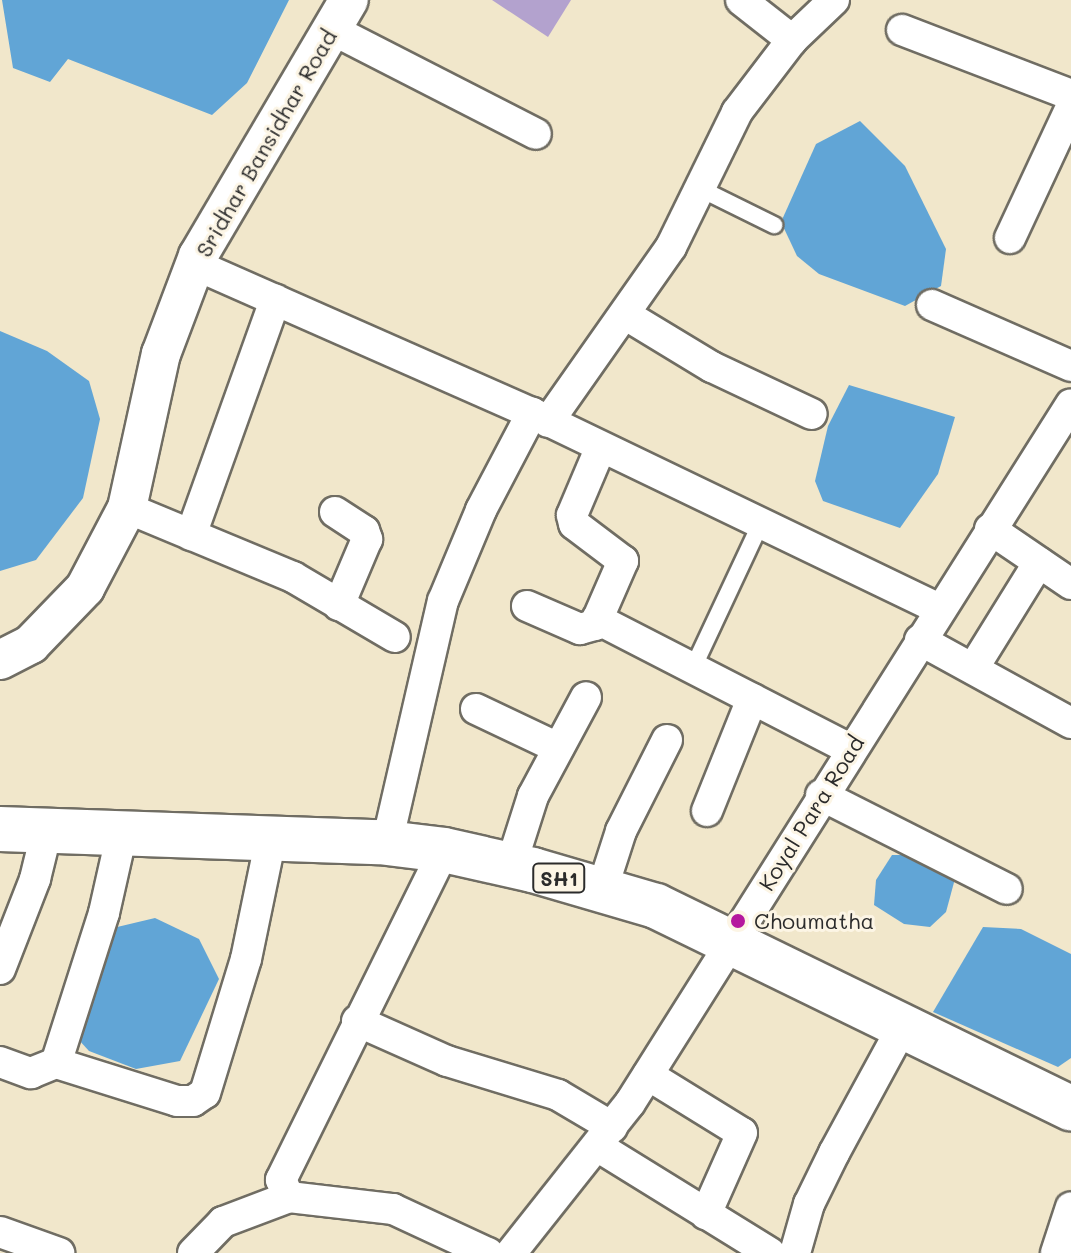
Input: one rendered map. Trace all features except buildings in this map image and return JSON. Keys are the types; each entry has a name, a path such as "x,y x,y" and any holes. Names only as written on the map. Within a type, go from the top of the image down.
{"main road":[{"name":"SH1","path":"0,829 387,843 444,850 511,865 656,906 1071,1108"}],"street":[{"path":"741,0 792,40"},
{"path":"387,843 443,601 481,510 540,417 626,315 671,247 737,112 792,40 834,0"},
{"path":"338,10 536,134"},
{"name":"Sridhar Bansidhar Road","path":"0,660 31,644 85,588 127,508 161,354 196,265 338,10"},
{"path":"902,30 1071,95"},
{"path":"1010,238 1071,107"},
{"path":"196,265 540,417 600,449 939,609"},
{"path":"191,535 275,300"},
{"path":"932,305 1071,366"},
{"path":"626,315 712,367 812,414"},
{"name":"Koyal Para Road","path":"511,1253 648,1075 821,795 1071,404"},
{"path":"527,606 580,629 589,630 597,619 623,561 574,524 572,515 600,449"},
{"path":"127,508 293,577 395,637"},
{"path":"335,512 364,531 367,539 339,605"},
{"path":"990,529 1071,584"},
{"path":"974,667 1039,562"},
{"path":"597,619 850,749"},
{"path":"920,640 1071,723"},
{"path":"511,865 533,796 586,697"},
{"path":"707,811 752,699"},
{"path":"476,709 558,748"},
{"path":"602,890 621,831 667,740"},
{"path":"821,795 1007,889"},
{"path":"0,969 47,830"},
{"path":"56,1063 104,913 122,833"},
{"path":"0,1062 31,1073 56,1063 177,1101 193,1101 205,1093 246,959 271,838"},
{"path":"289,1197 281,1180 444,850"},
{"path":"357,1021 447,1061 558,1095 604,1136 706,1214 770,1253"},
{"path":"795,1253 834,1153 903,1026"},
{"path":"648,1075 742,1133 706,1214"},
{"path":"193,1253 223,1222 289,1197 393,1209 430,1241 488,1253"},
{"path":"1056,1253 1071,1207"},
{"path":"0,1232 59,1253"}],"lane":[{"path":"699,188 774,225"},
{"path":"693,668 760,525"}],"water":[{"path":"2,0 289,0 247,83 212,115 68,59 50,82 13,68"},
{"path":"860,121 905,166 946,249 941,286 905,306 819,274 797,256 781,222 816,144"},
{"path":"0,331 47,351 89,381 100,419 83,498 36,560 0,571"},
{"path":"849,385 955,417 938,474 900,528 823,501 815,481 828,426"},
{"path":"892,855 928,855 956,875 946,912 930,927 904,924 874,905 876,880"},
{"path":"155,918 199,939 219,979 180,1061 136,1069 89,1051 78,1039 113,928"},
{"path":"983,927 1021,929 1071,954 1071,1058 1058,1067 933,1012"}],"place":[{"name":"Choumatha","path":"738,921"}]}
